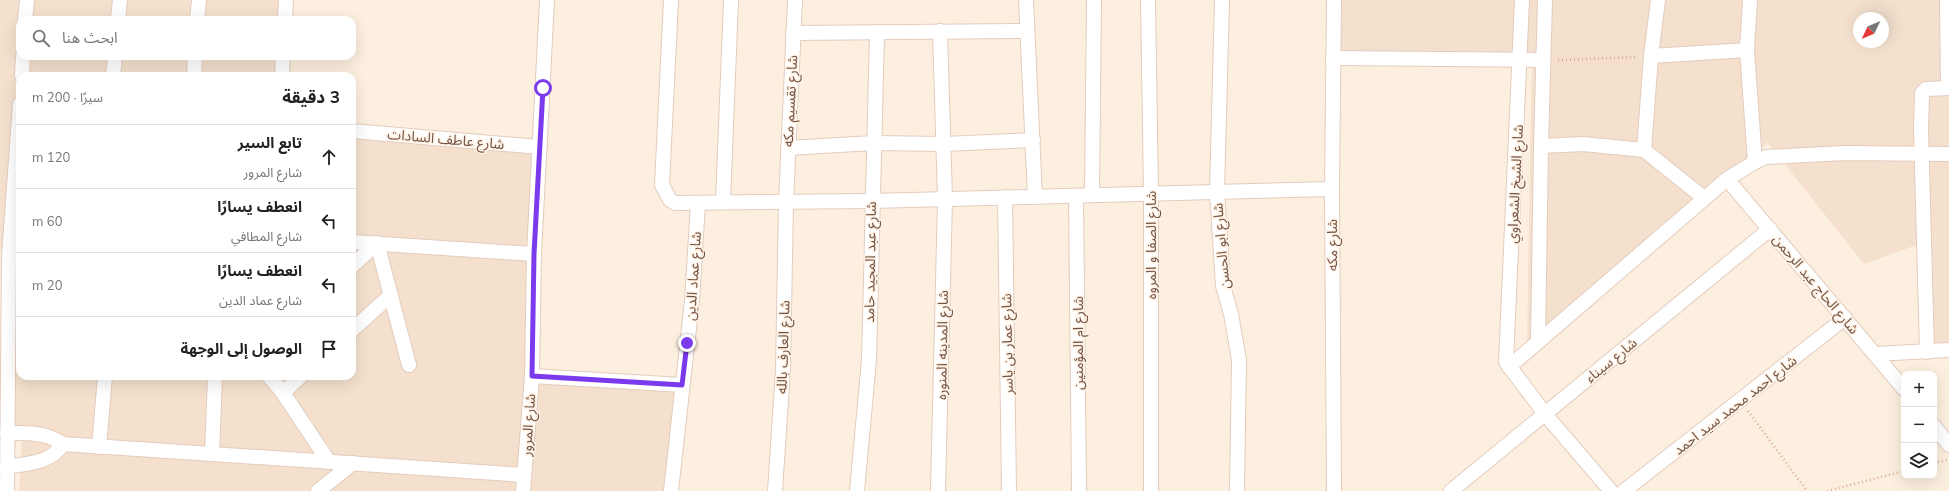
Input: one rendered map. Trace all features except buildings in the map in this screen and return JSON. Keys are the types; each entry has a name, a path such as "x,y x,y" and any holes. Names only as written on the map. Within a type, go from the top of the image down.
{"street":[{"path":"25,16 27,0"},
{"path":"118,16 120,0"},
{"path":"197,16 199,0"},
{"path":"285,16 286,0"},
{"name":"شارع المرور","path":"523,491 532,376 534,254 547,0"},
{"path":"671,0 662,185 670,200 675,203 786,203 1332,189"},
{"path":"723,202 730,0"},
{"name":"شارع تقسيم مكه","path":"786,203 795,0"},
{"path":"1026,0 1035,197"},
{"path":"1092,195 1094,0"},
{"name":"شارع الصفا و المروه","path":"1148,0 1151,194 1151,491"},
{"name":"شارع ابو الحسن","path":"1222,0 1217,192 1223,286 1231,314 1240,360 1237,491"},
{"name":"شارع مكه","path":"1334,0 1332,189 1334,491"},
{"name":"شارع الشيخ الشعراوي","path":"1509,367 1506,362 1522,0"},
{"name":"شارع الشيخ الشعراوي","path":"1538,341 1545,0"},
{"path":"1644,150 1651,56 1658,0"},
{"path":"1750,0 1747,50 1754,162"},
{"path":"1927,352 1922,92 1926,89 1949,88 1947,0"},
{"path":"793,33 1028,31"},
{"name":"شارع عبد المجيد حامد","path":"857,491 869,360 871,201 876,32"},
{"name":"شارع المدينه المنوره","path":"938,491 945,199 940,32"},
{"path":"1651,56 1747,50"},
{"path":"1333,58 1544,60"},
{"path":"22,72 23,60"},
{"path":"113,72 115,60"},
{"path":"194,72 195,60"},
{"path":"282,72 283,60"},
{"name":"شارع عاطف السادات","path":"356,131 540,147"},
{"path":"788,148 873,143 944,144 1032,140"},
{"path":"1541,146 1584,144 1644,150 1704,198"},
{"path":"1611,491 1545,414 1509,367 1704,198 1727,179 1754,162 1766,157 1844,153 1949,154"},
{"name":"شارع الحاج عبد الرحمن","path":"1727,179 1901,385"},
{"name":"شارع ام المؤمنين","path":"1076,196 1079,491"},
{"name":"شارع عمار بن ياسر","path":"1005,197 1008,491"},
{"name":"شارع عماد الدين","path":"671,491 692,301 698,203"},
{"name":"شارع العارف بالله","path":"775,491 783,370 786,203"},
{"path":"16,220 5,256 7,433 5,478 52,456 63,444"},
{"name":"شارع سيناء","path":"1451,491 1770,229"},
{"path":"356,242 534,254"},
{"path":"356,262 377,243"},
{"path":"377,243 409,365"},
{"path":"356,326 391,295"},
{"name":"شارع احمد محمد سيد احمد","path":"1624,491 1741,401 1845,318"},
{"path":"1875,354 1949,350"},
{"path":"532,376 682,385"},
{"path":"100,447 105,380"},
{"path":"212,454 215,380"},
{"path":"272,380 283,393 329,462"},
{"path":"283,393 297,380"},
{"path":"1937,430 1949,444"},
{"path":"7,433 42,434 63,444 524,475"},
{"path":"318,491 353,463"}],"path":[{"path":"1544,60 1602,60 1651,56"},
{"path":"1741,401 1807,491"},
{"path":"1937,462 1949,459"},
{"path":"1827,491 1901,472"}],"shaded area":[{"path":"0,0 290,0 289,16 16,16 16,60 286,60 284,72 16,72 16,380 356,380 356,135 538,144 527,378 675,386 665,491 19,491 22,437 2,423 11,250 0,249"},
{"path":"1336,0 1949,0 1949,350 1930,351 1922,243 1864,264 1768,143 1527,343 1532,58 1336,54"}],"route":[{"path":"543,88 534,254 532,376 682,385 687,343"}]}
